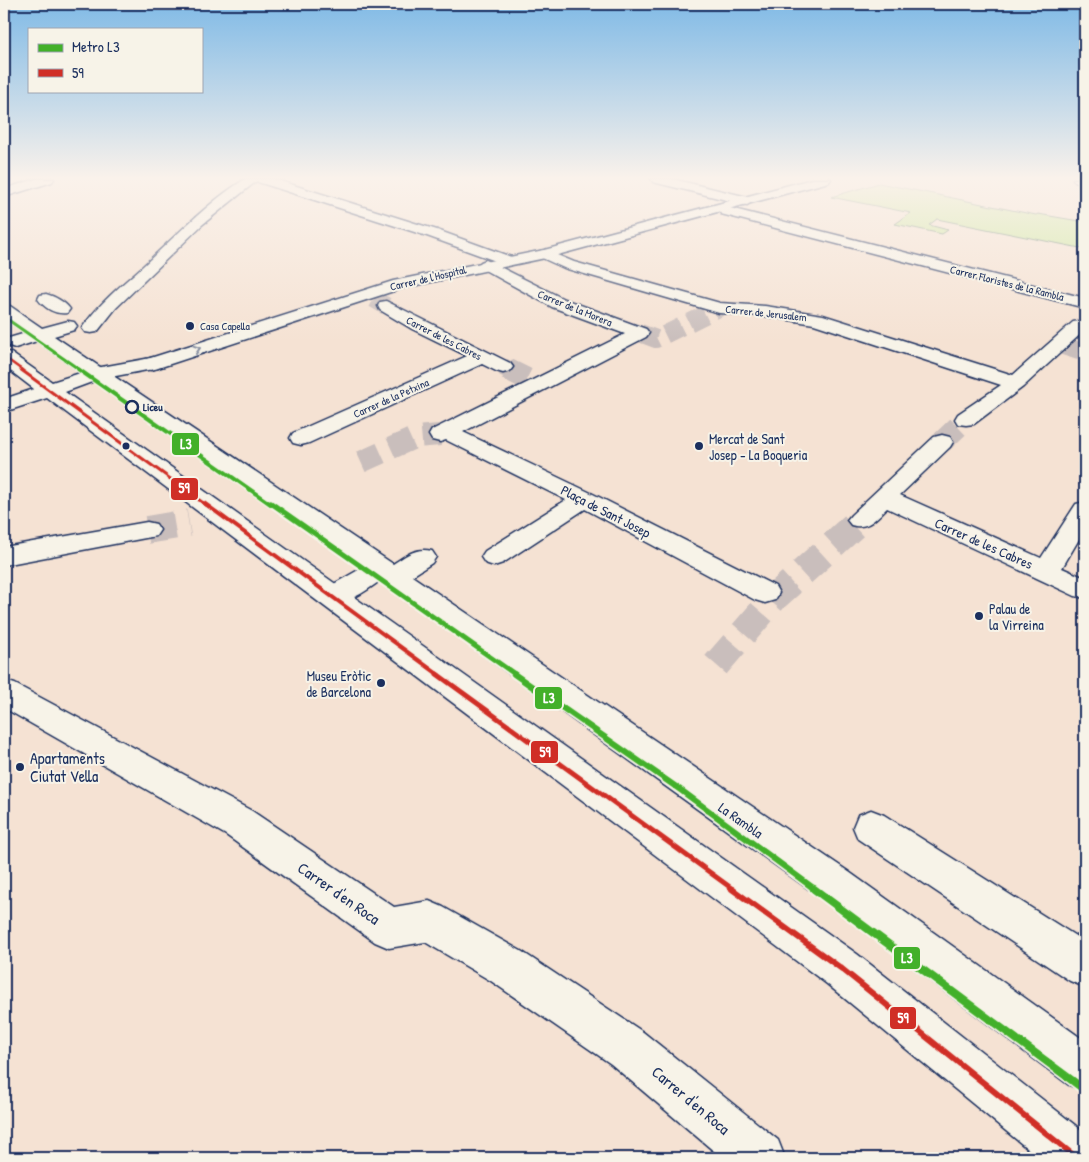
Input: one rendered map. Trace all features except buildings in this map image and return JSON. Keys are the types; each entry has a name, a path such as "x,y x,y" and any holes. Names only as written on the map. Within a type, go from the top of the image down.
{"street":[{"path":"186,233 116,300 97,317 79,329 9,350 41,393 842,969 1078,1158"},
{"path":"435,233 510,261"},
{"name":"Carrer de l'Hospital","path":"96,374 151,364 375,300 422,278 545,254 624,233"},
{"name":"Carrer Floristes de la Rambla","path":"813,233 1085,303"},
{"name":"Carrer de Jerusalem","path":"545,254 568,265 718,308 765,310 817,318 1016,382"},
{"name":"Carrer de la Morera","path":"486,265 558,303 640,333"},
{"name":"Carrer de les Cabres","path":"375,300 503,367"},
{"path":"4,328 51,308"},
{"name":"La Rambla","path":"4,310 835,885 1085,1069"},
{"path":"966,420 1060,346 1079,326"},
{"name":"Plaça de Sant Josep","path":"640,333 537,384 443,434 584,499 765,593"},
{"name":"Carrer de la Petxina","path":"300,438 481,357"},
{"path":"4,406 96,374"},
{"path":"860,520 882,497 942,442"},
{"name":"Carrer de les Cabres","path":"882,497 1085,589"},
{"path":"494,557 584,499"},
{"path":"1046,571 1085,509"},
{"path":"4,556 147,530"},
{"path":"342,592 423,557"},
{"name":"Carrer d'en Roca","path":"4,693 239,823 389,928 429,921 506,966 627,1048 760,1158"},
{"path":"871,827 1085,966"}],"green space":[{"path":"1007,233 1085,233 1085,249"}],"tunnel":[{"path":"374,299 386,306"},
{"path":"640,333 656,339 719,308"},
{"path":"1063,346 1085,353"},
{"path":"503,367 535,383"},
{"path":"942,442 966,419"},
{"path":"361,462 416,437 440,435"},
{"path":"716,665 774,598 860,520"},
{"path":"147,530 189,523"}],"metro line":[{"name":"L3","path":"4,317 682,791 1085,1090"}],"transit line":[{"name":"59","path":"4,357 842,969 1077,1158"}],"place":[{"name":"Casa Capella","path":"190,326"},
{"name":"Liceu","path":"132,407"},
{"name":"Mercat de Sant Josep - La Boqueria","path":"699,446"},
{"name":"Palau de la Virreina","path":"979,616"},
{"name":"Museu Eròtic de Barcelona","path":"381,683"},
{"name":"Apartaments Ciutat Vella","path":"20,767"}]}
